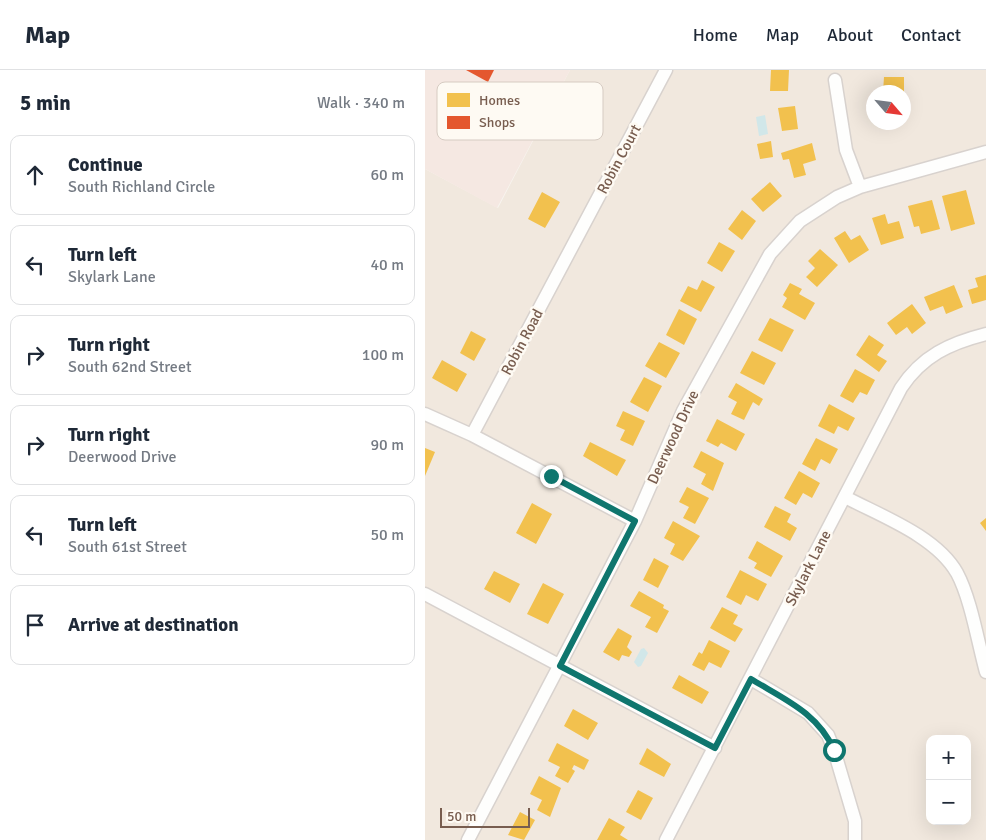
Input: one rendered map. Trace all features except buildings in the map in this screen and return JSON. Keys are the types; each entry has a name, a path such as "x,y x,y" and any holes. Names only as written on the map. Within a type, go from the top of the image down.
{"street":[{"name":"Robin Court","path":"572,248 666,70"},
{"path":"835,80 846,150 860,187"},
{"name":"Deerwood Drive","path":"468,840 635,521 683,411 770,254 789,232 818,208 860,187 986,152"},
{"name":"Robin Road","path":"472,435 572,248"},
{"name":"Skylark Lane","path":"666,840 907,379 931,355 944,348 986,334"},
{"path":"425,414 472,435 635,521"},
{"path":"845,497 926,541 949,561 963,588 986,672"},
{"path":"425,594 715,748"},
{"path":"751,679 808,713 828,735 855,822 855,840"}],"shaded area":[{"path":"425,70 570,70 564,82 437,82 437,140 533,140 497,208 425,169"},
{"path":"570,70 986,70 986,840 425,840 425,169 498,208 533,140 603,140 603,82 564,82"},
{"path":"765,115 768,134 759,136 756,117"},
{"path":"644,648 648,653 641,666 638,667 634,662 641,649"}],"route":[{"path":"551,476 635,521 560,666 715,748 751,679 808,713 828,735 834,750"}]}
